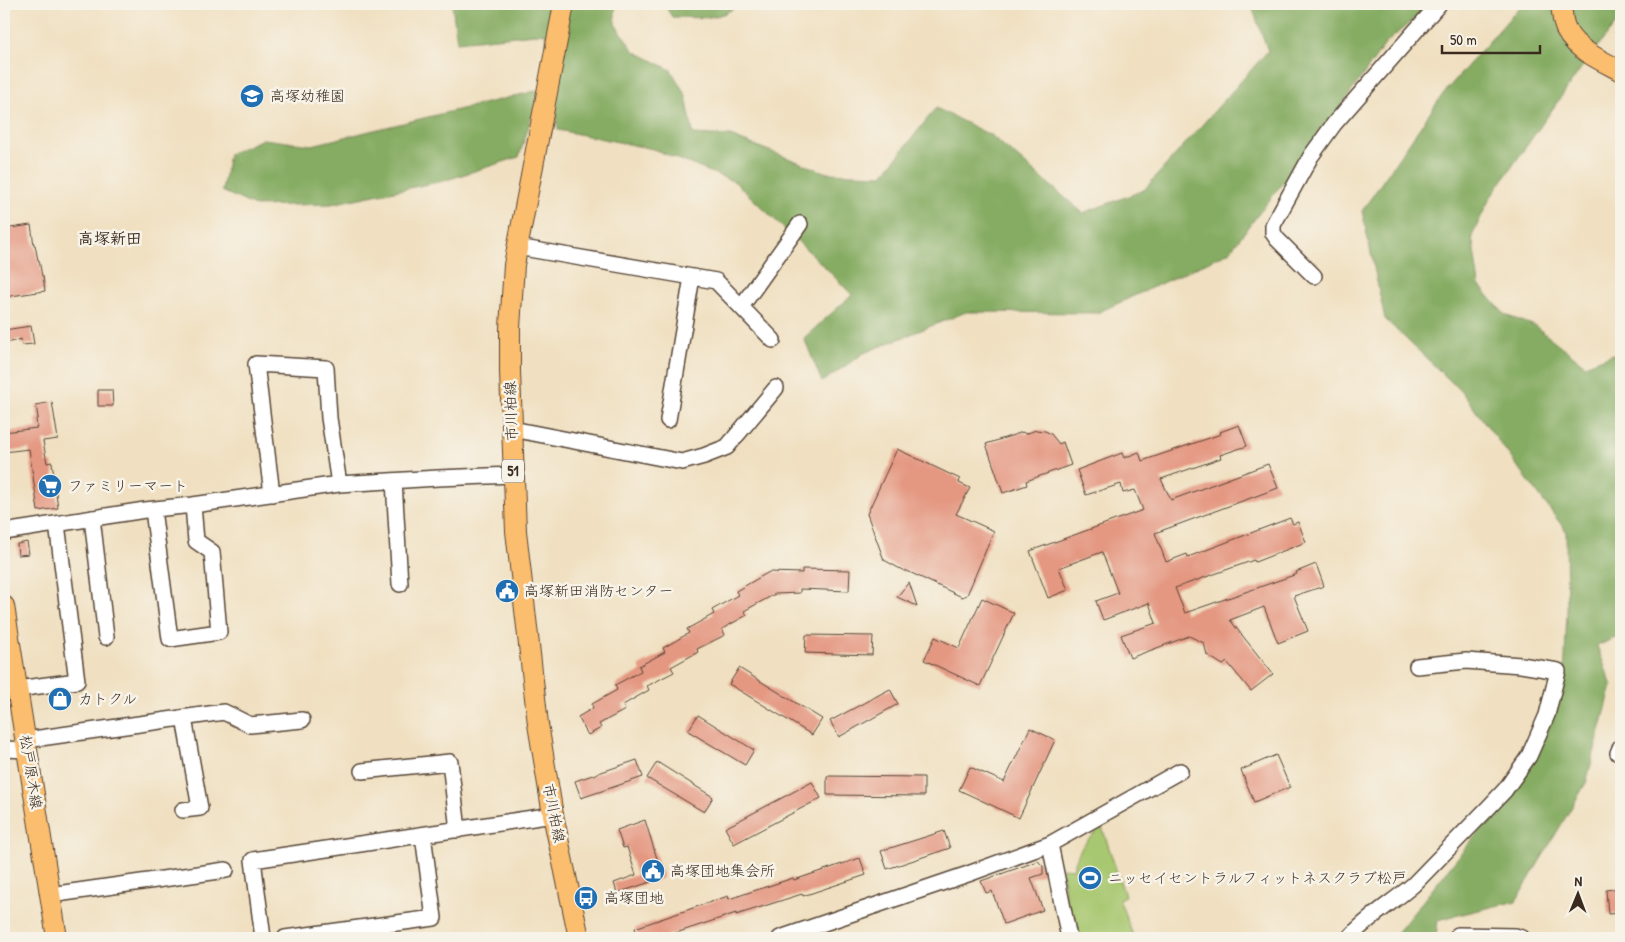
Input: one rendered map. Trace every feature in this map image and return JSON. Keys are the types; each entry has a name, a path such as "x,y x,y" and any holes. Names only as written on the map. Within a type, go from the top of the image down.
{"main road":[{"name":"市川柏線","path":"564,4 517,247 510,328 516,531 522,595 538,724 554,816 579,938"},
{"path":"1561,4 1564,24 1577,44 1594,57 1621,70"},
{"name":"松戸原木線","path":"5,619 57,938"}],"street":[{"path":"1314,276 1276,239 1273,233 1273,225 1311,156 1334,124 1439,4"},
{"path":"741,307 800,224"},
{"path":"517,247 716,281 773,340"},
{"path":"668,420 692,277"},
{"path":"272,494 256,364 326,368 328,418 339,484"},
{"path":"512,429 682,462 727,447 776,388"},
{"path":"4,532 339,484 514,475"},
{"path":"394,480 400,584"},
{"path":"153,510 170,639 219,632 212,552 196,541 193,505"},
{"path":"92,518 106,637"},
{"path":"17,689 77,681 57,524"},
{"path":"1349,938 1360,926 1400,897 1413,885 1505,790 1529,756 1547,715 1558,672 1521,665 1466,660 1417,666"},
{"path":"4,749 224,712 250,725 302,720"},
{"path":"183,810 200,808 184,718"},
{"path":"1621,746 1618,753 1621,754"},
{"path":"362,770 450,762 458,830"},
{"path":"780,938 802,935 1050,844 1180,771"},
{"path":"263,938 252,860 554,816"},
{"path":"285,938 434,918 423,835"},
{"path":"1050,844 1069,938"},
{"path":"50,895 226,870"},
{"path":"1458,935 1515,936 1522,938"}],"green space":[{"path":"452,4 621,4 615,9 615,24 634,51 671,70 686,96 693,134 730,136 827,173 883,175 936,108 992,136 1083,213 1144,190 1268,51 1251,4 1431,4 1386,43 1323,131 1229,252 1097,313 966,312 864,353 822,382 804,338 852,295 826,268 735,182 653,149 558,130 545,33 457,42"},
{"path":"664,4 738,4 724,14 698,18 672,17"},
{"path":"1522,4 1621,4 1621,18 1589,57 1490,198 1472,236 1479,285 1505,315 1535,326 1585,365 1621,351 1621,639 1615,638 1597,646 1612,686 1586,783 1516,901 1438,920 1436,938 1393,938 1476,835 1535,754 1564,679 1567,611 1566,531 1461,391 1385,319 1362,211 1443,94"},
{"path":"540,90 519,157 443,181 331,204 255,206 222,191 229,154 263,139 312,145"},
{"name":"ニッセイセントラルフィットネスクラブ松戸","path":"1102,827 1125,896 1119,899 1134,938 1070,938 1062,868 1073,869 1083,845"}],"building":[{"path":"31,225 45,291 4,297 4,229"},
{"path":"31,326 34,344 22,345 21,339 4,344 4,330"},
{"path":"98,390 112,390 113,406 98,406"},
{"path":"52,402 58,439 43,441 47,463 52,462 58,508 38,511 29,449 4,452 4,432 37,428 36,405"},
{"path":"1239,425 1247,446 1220,455 1221,458 1161,479 1171,500 1268,464 1278,488 1155,533 1166,562 1187,554 1188,557 1290,518 1293,524 1298,522 1306,542 1255,562 1254,560 1175,588 1185,613 1297,574 1296,572 1316,564 1324,586 1294,596 1308,631 1278,643 1264,607 1230,620 1273,674 1251,691 1227,662 1223,665 1207,655 1204,643 1189,636 1130,658 1121,635 1156,623 1149,603 1103,620 1096,601 1118,593 1102,552 1059,568 1068,590 1048,598 1030,551 1143,510 1135,490 1123,493 1121,484 1086,495 1077,470 1122,453 1124,458 1139,452 1142,461 1221,434 1220,432"},
{"path":"1036,430 1051,434 1059,444 1063,442 1071,465 1026,481 1027,485 1003,493 986,444 1023,432 1025,434"},
{"path":"897,449 960,479 959,483 970,488 956,514 994,531 967,595 962,597 884,560 867,514"},
{"path":"27,542 29,554 18,555 17,544"},
{"path":"802,569 850,570 849,591 800,589 800,593 775,594 744,611 747,615 722,629 725,635 697,649 698,652 671,667 674,672 647,686 649,690 623,705 625,710 599,724 601,728 588,735 578,717 593,708 592,704 617,690 615,685 641,671 639,666 665,652 663,648 689,633 687,629 714,614 712,610 738,595 736,591 769,572 802,573"},
{"path":"909,582 917,606 897,597"},
{"path":"982,598 1014,613 980,686 924,660 935,637 959,648"},
{"path":"806,635 873,636 872,655 805,653"},
{"path":"739,668 822,719 812,735 729,684"},
{"path":"890,689 898,704 839,737 830,721"},
{"path":"698,715 754,750 745,765 688,731"},
{"path":"1030,728 1055,740 1019,818 959,790 970,767 1004,782"},
{"path":"1276,755 1290,787 1254,802 1241,770"},
{"path":"637,760 643,777 581,798 575,781"},
{"path":"657,762 713,797 704,812 647,778"},
{"path":"827,776 924,777 924,796 827,795"},
{"path":"812,782 821,798 734,844 725,828"},
{"path":"645,820 663,878 617,893 614,883 636,875 627,847 623,848 617,830"},
{"path":"944,831 950,848 887,869 881,851"},
{"path":"860,858 866,875 803,896 802,894 736,915 736,913 661,938 638,938 635,928 728,896 729,899"},
{"path":"1038,861 1043,866 1043,874 1031,878 1043,910 1004,924 992,891 986,893 981,881"},
{"path":"1621,888 1621,913 1608,914 1606,890"}],"place":[{"name":"高塚幼稚園","path":"252,96"},
{"name":"ファミリーマート","path":"50,486"},
{"name":"高塚新田消防センター","path":"507,591"},
{"name":"カトクル","path":"60,699"},
{"name":"高塚団地集会所","path":"653,871"},
{"name":"ニッセイセントラルフィットネスクラブ松戸","path":"1090,878"},
{"name":"高塚団地","path":"586,898"}],"district":[{"name":"高塚新田","path":"110,238"}]}
